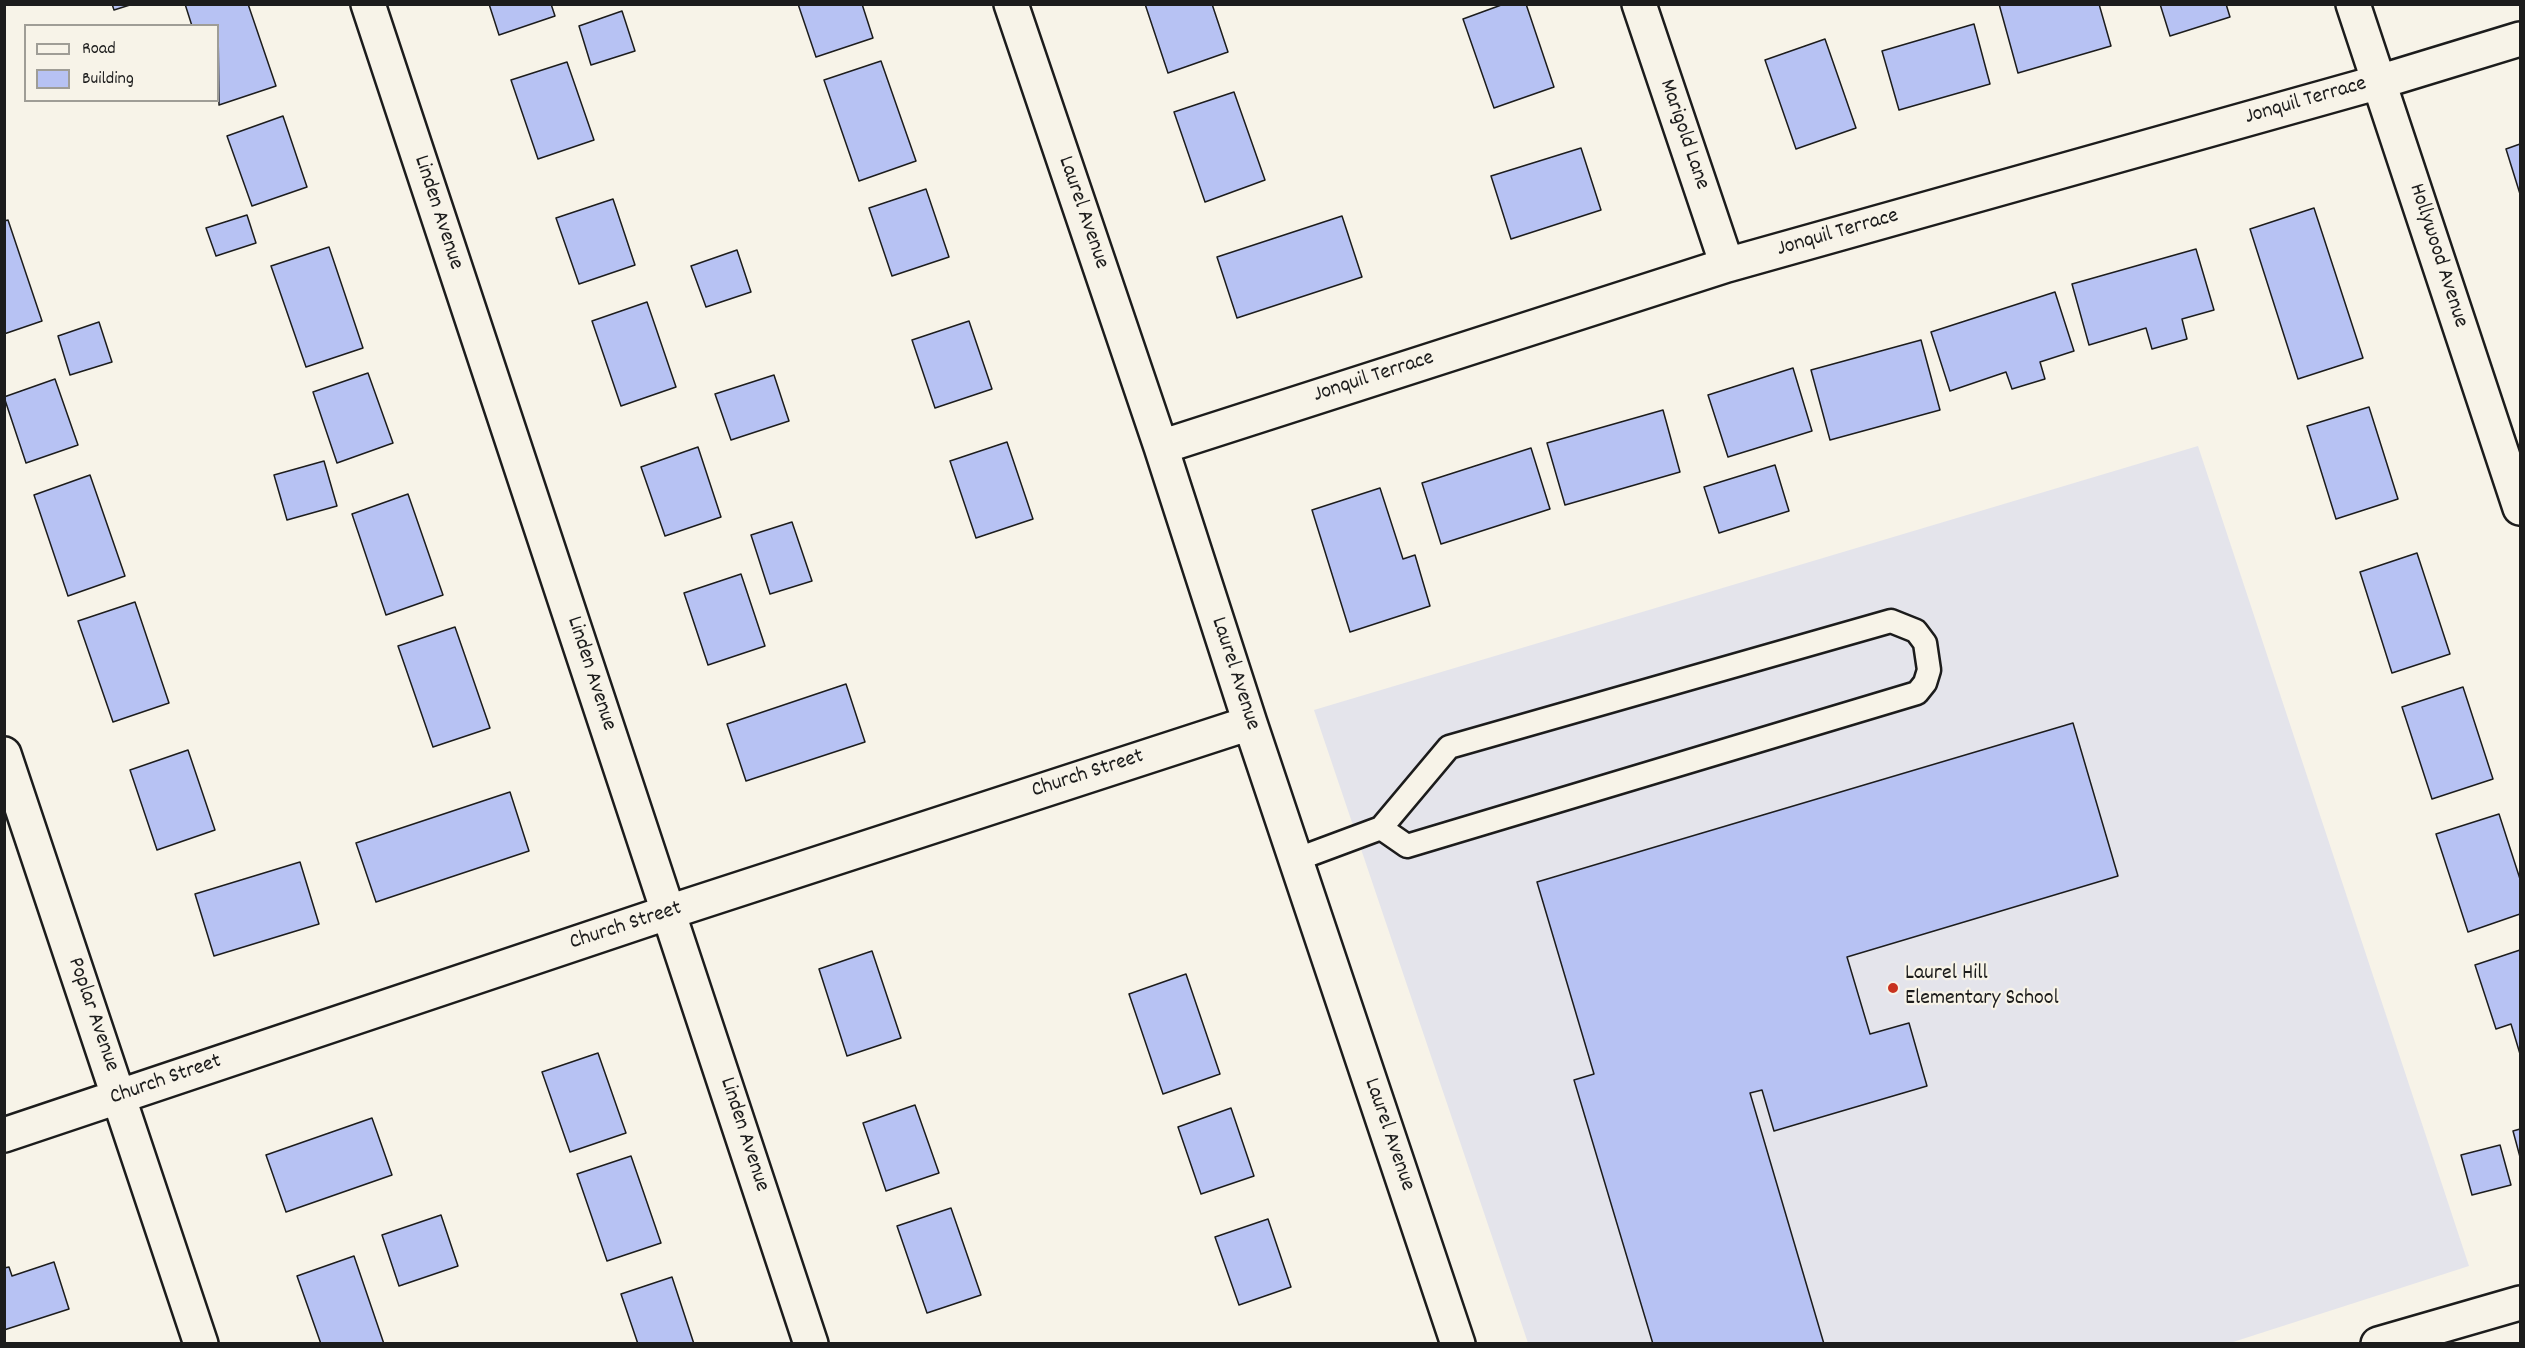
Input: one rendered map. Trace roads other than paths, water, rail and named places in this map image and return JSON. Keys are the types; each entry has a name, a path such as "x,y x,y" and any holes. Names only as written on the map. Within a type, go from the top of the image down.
{"street":[{"name":"Linden Avenue","path":"368,4 811,1344"},
{"name":"Laurel Avenue","path":"1011,4 1161,447 1295,860 1458,1344"},
{"name":"Marigold Lane","path":"1639,4 1727,265"},
{"name":"Hollywood Avenue","path":"2353,4 2520,508"},
{"name":"Jonquil Terrace","path":"1161,447 1727,265 2379,82 2520,39"},
{"name":"Church Street","path":"4,1135 669,912 1250,723"},
{"name":"Poplar Avenue","path":"4,754 201,1344"},
{"path":"2378,1344 2520,1303"}],"lane":[{"path":"1295,860 1381,828 1449,747 1891,621 1916,632 1925,643 1929,670 1925,682 1917,693 1407,846 1381,828"}],"place":[{"name":"Laurel Hill Elementary School","path":"1893,988"}]}
